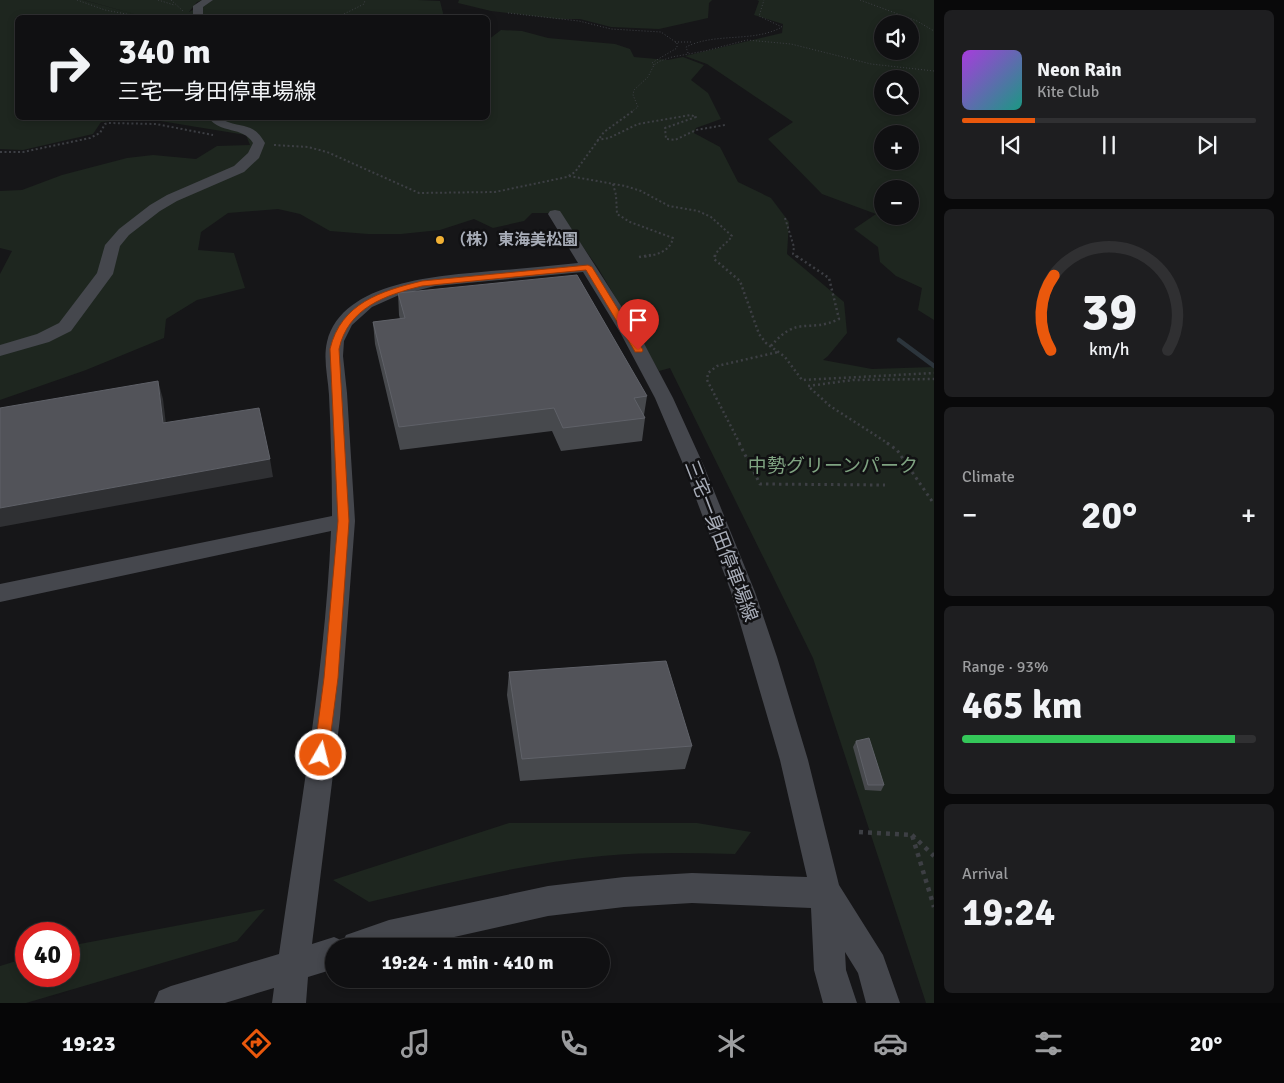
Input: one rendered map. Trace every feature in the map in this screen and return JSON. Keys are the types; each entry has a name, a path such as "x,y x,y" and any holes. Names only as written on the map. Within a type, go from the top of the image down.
{"main road":[{"path":"198,15 198,6 208,0"},
{"path":"0,351 43,338 65,327 91,290 105,274 108,258 114,245 124,232 155,208 172,198 239,169 254,155 259,143 249,130 218,120"},
{"name":"三宅一身田停車場線","path":"555,214 630,334 664,398 693,464 743,592 794,760 826,893 830,970 840,1003"},
{"path":"289,1003 331,678 344,521 334,349 341,328 351,316 376,298 422,283 588,267"},
{"path":"0,593 344,521"},
{"path":"383,938 548,901 624,892 692,888 826,893"},
{"name":"三宅一身田停車場線","path":"826,893 872,966 883,1003"},
{"path":"171,1003 325,956"}],"path":[{"path":"77,0 105,10 131,15"},
{"path":"158,0 175,5"},
{"path":"170,0 186,14"},
{"path":"342,15 364,4 365,0"},
{"path":"674,42 694,43 728,36 773,32 780,29 782,27 779,24 767,21 759,16 764,0"},
{"path":"860,0 917,21 934,31"},
{"path":"259,143 308,147 327,152 409,190 420,193 495,192 568,176 575,172 604,132 638,107 633,95 634,90 648,77 654,65 652,63 675,51 678,44 661,32 611,29 578,21 508,13"},
{"path":"654,65 664,59 688,53 758,40 800,44 891,68 934,71"},
{"path":"688,53 686,47 694,43"},
{"path":"597,140 609,138 638,124 691,115 696,115 696,117 666,128 666,139 674,140 696,130 725,125"},
{"path":"0,152 23,152 90,138 100,133 108,122 156,124 218,136"},
{"path":"568,176 640,191 670,206 705,214 728,232 732,236 731,239 716,252 714,259 740,281 759,334 785,357 802,380 839,377 890,378 934,372"},
{"path":"613,184 616,195 617,214 630,222 673,238 671,246 663,251 639,257"},
{"path":"771,346 791,326 826,323 839,319 829,278 793,254 794,247 785,218"},
{"path":"779,352 716,366 707,374 707,380 760,484 885,485"},
{"path":"934,379 853,380 808,386 830,406 868,429 897,450 934,504"},
{"path":"859,832 912,835 934,856"},
{"path":"912,835 934,907"}],"green space":[{"path":"0,0 83,0 138,15 15,15 15,120 122,120 101,122 93,134 23,150 0,149"},
{"path":"84,0 203,0 197,2 189,12 212,0 418,0 440,1 443,15 138,15"},
{"path":"459,0 712,0 709,3 708,18 659,29 611,27 580,19 559,19 491,11 458,3"},
{"path":"757,0 934,0 934,320 918,310 922,288 896,276 880,262 878,247 854,229 874,215 874,225 919,225 919,180 874,180 874,213 822,194 768,139 793,122 707,64 685,56 782,33 783,24 754,15 759,1"},
{"name":"中勢グリーンパーク","path":"501,30 522,31 548,38 615,44 630,49 634,57 668,60 683,57 704,65 691,80 708,93 721,119 696,128 694,133 720,147 738,182 771,198 789,222 787,254 844,302 847,333 823,360 872,369 934,367 934,1003 926,1003 813,658 670,368 659,371 598,268 559,213 532,213 524,221 493,228 474,219 440,230 401,234 368,234 330,231 300,214 278,209 228,213 201,232 198,250 234,253 245,288 197,300 166,319 164,338 86,370 0,400 0,274 12,251 0,248 0,191 22,190 62,175 127,158 153,155 196,159 217,146 250,145 246,135 154,120 490,120 490,38"},
{"path":"509,823 697,823 751,832 735,854 635,854 573,859 485,875 369,902 333,880"},
{"path":"265,909 237,941 26,1003 0,1003 0,966 15,961 15,987 80,987 80,944"}],"building":[{"path":"577,275 647,396 634,398 645,418 563,428 554,408 399,427 373,322 405,318 398,293"},
{"path":"158,381 163,423 259,408 270,459 0,508 0,408"},
{"path":"666,661 692,746 522,759 509,672"},
{"path":"869,738 884,785 868,785 856,741"}],"waterway":[{"path":"899,340 934,366"}],"place":[{"name":"（株）東海美松園","path":"440,240"}],"route":[{"path":"321,755 331,678 344,521 338,391 334,349 335,342 346,321 358,309 376,298 422,283 588,267 638,350"}]}
